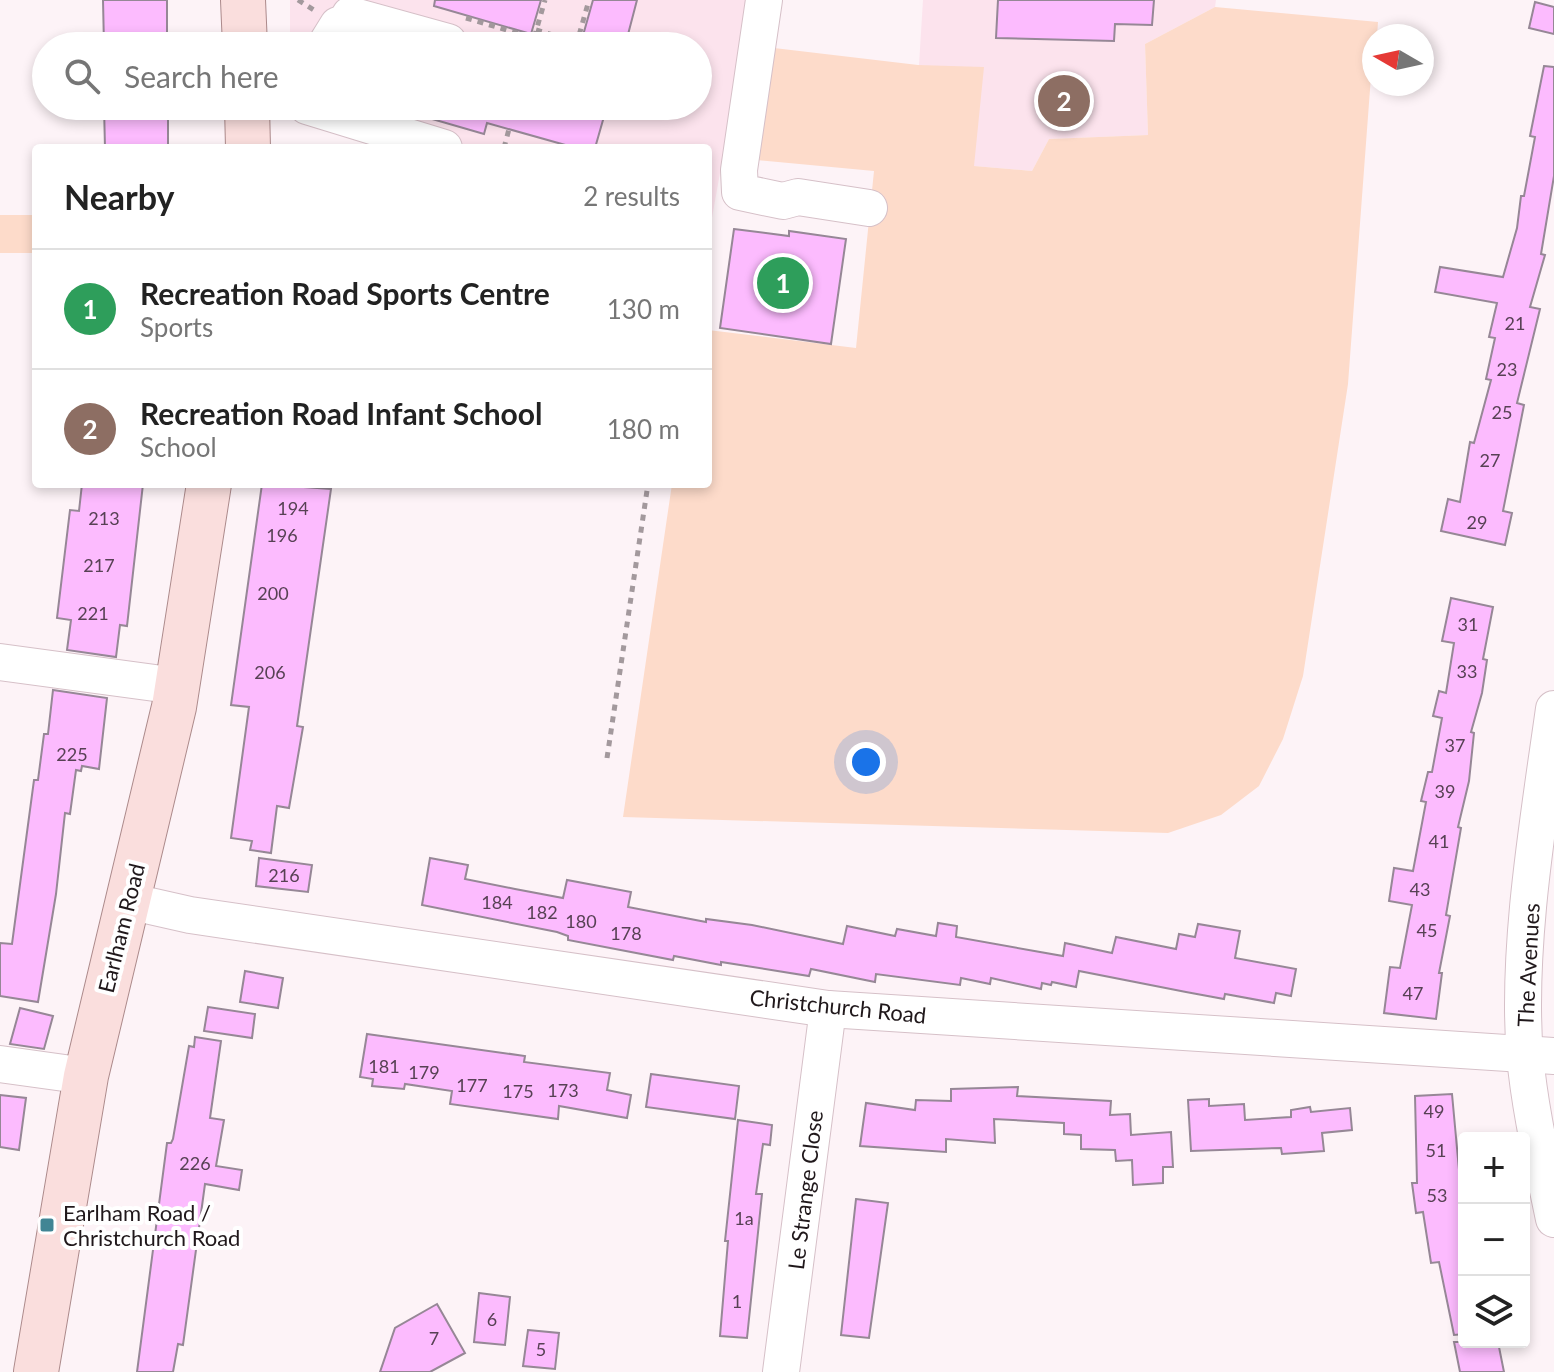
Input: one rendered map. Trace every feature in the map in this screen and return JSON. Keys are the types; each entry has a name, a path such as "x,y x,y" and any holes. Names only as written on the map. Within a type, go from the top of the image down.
{"main road":[{"path":"243,0 244,32"},
{"name":"Earlham Road","path":"36,1372 86,1076 177,686 208,488"}],"street":[{"path":"764,0 739,170 740,192 783,201 798,197 869,208"},
{"path":"338,28 455,30"},
{"path":"327,120 345,133 418,144"},
{"path":"0,662 177,686"},
{"name":"The Avenues","path":"1554,709 1532,884 1525,984 1540,1056 1554,1219"},
{"name":"Christchurch Road","path":"128,901 190,915 828,1009 1540,1056"},
{"name":"Le Strange Close","path":"781,1372 828,1009"},
{"path":"0,1064 86,1076"}],"path":[{"path":"542,32 536,30 545,0"},
{"path":"580,32 589,0"},
{"path":"455,30 475,32"},
{"path":"505,144 509,129"},
{"path":"607,758 647,488"}],"shaded area":[{"path":"290,0 751,0 712,218 712,144 397,144 330,120 712,120 712,32 290,32"},
{"path":"923,0 1216,0 1215,7 1145,44 1148,135 1049,139 1032,171 974,166 919,65"},
{"path":"1215,7 1378,22 1362,24 1362,96 1370,96 1348,384 1303,676 1283,739 1259,786 1221,815 1168,833 623,817 671,488 712,488 712,330 856,348 874,171 757,160 774,48 918,65 984,67 974,166 1032,171 1049,139 1148,135 1145,44"},
{"path":"0,215 32,215 32,253 0,253"}],"building":[{"path":"103,0 167,0 167,32 104,32"},
{"path":"435,0 541,0 532,32 434,6"},
{"path":"593,0 637,0 629,32 584,32"},
{"path":"998,0 1154,0 1152,25 1115,24 1114,41 996,38"},
{"path":"1535,2 1554,7 1554,34 1529,28"},
{"path":"1544,66 1554,67 1554,176 1541,254 1545,255 1530,307 1540,309 1517,403 1524,405 1503,511 1512,513 1505,545 1441,531 1448,499 1460,502 1470,442 1474,443 1491,380 1486,379 1495,338 1489,337 1497,303 1435,292 1440,267 1503,277 1517,228 1521,196 1524,196 1535,137 1530,136"},
{"path":"104,120 168,120 168,144 105,144"},
{"path":"436,120 603,120 596,144 562,144 487,123 484,134"},
{"path":"734,229 789,236 789,231 846,239 831,344 720,328"},
{"path":"82,488 143,488 127,626 120,625 116,657 67,650 71,620 57,618 70,510 79,511"},
{"path":"261,488 331,489 297,726 303,727 289,808 277,806 271,853 250,850 252,841 231,838 249,707 231,705"},
{"path":"1451,598 1493,607 1483,659 1487,660 1482,693 1471,732 1474,733 1469,781 1458,827 1461,828 1446,915 1450,916 1439,973 1442,973 1436,1019 1384,1013 1390,967 1400,968 1412,905 1389,901 1394,868 1413,871 1426,802 1421,801 1428,772 1432,772 1442,718 1433,716 1439,691 1446,693 1454,643 1442,641"},
{"path":"53,690 107,698 99,769 82,766 81,771 76,770 70,814 65,813 56,894 38,1002 0,996 0,943 12,944 34,780 38,780 44,734 48,734"},
{"path":"259,858 312,865 308,892 256,886"},
{"path":"430,858 468,865 465,879 563,898 567,880 631,892 628,907 706,922 706,919 752,925 843,944 847,926 895,936 897,929 936,936 938,923 957,926 956,937 1063,956 1065,943 1112,953 1116,937 1176,949 1179,934 1195,937 1198,924 1240,931 1235,958 1296,969 1291,996 1276,993 1274,1003 1225,994 1224,999 1079,971 1076,987 1052,982 1051,985 1042,983 1041,989 991,978 990,984 961,978 960,985 876,974 875,982 811,969 809,976 674,956 673,960 568,940 568,936 557,932 422,905"},
{"path":"245,971 283,978 278,1008 240,1002"},
{"path":"208,1007 255,1014 252,1038 204,1031"},
{"path":"20,1008 53,1016 44,1049 10,1044"},
{"path":"367,1034 525,1056 524,1062 610,1073 607,1090 631,1095 627,1118 559,1106 558,1119 450,1104 452,1091 405,1084 404,1089 372,1086 373,1079 360,1077"},
{"path":"195,1037 221,1041 210,1118 224,1120 216,1166 242,1170 239,1190 205,1184 183,1345 178,1344 173,1372 137,1372 167,1143 173,1139 189,1046 194,1047"},
{"path":"651,1074 739,1086 735,1119 646,1107"},
{"path":"1018,1087 1017,1096 1111,1101 1110,1115 1130,1114 1131,1135 1171,1132 1173,1167 1163,1167 1163,1183 1133,1185 1132,1160 1116,1161 1115,1150 1081,1149 1081,1135 1064,1134 1064,1123 994,1119 995,1143 946,1139 946,1152 860,1146 866,1103 915,1110 916,1100 951,1101 951,1089"},
{"path":"1452,1094 1458,1159 1458,1335 1454,1335 1439,1262 1431,1263 1423,1212 1416,1213 1412,1183 1417,1183 1415,1096"},
{"path":"0,1095 26,1098 19,1150 0,1147"},
{"path":"1209,1099 1209,1106 1244,1104 1245,1120 1291,1117 1291,1110 1310,1107 1311,1112 1350,1108 1352,1130 1322,1133 1324,1151 1282,1154 1281,1148 1191,1151 1188,1100"},
{"path":"738,1120 772,1125 770,1145 763,1144 756,1194 762,1194 747,1338 720,1336 728,1241 725,1241"},
{"path":"856,1199 888,1203 869,1338 841,1335"},
{"path":"479,1293 510,1297 505,1345 474,1342"},
{"path":"437,1304 465,1353 430,1372 380,1372 395,1328"},
{"path":"528,1330 559,1333 555,1369 523,1366"},
{"path":"1454,1342 1458,1342 1458,1348 1499,1348 1504,1372 1460,1372"}],"place":[{"name":"Recreation Road Infant School","path":"1064,101"},
{"name":"Recreation Road Sports Centre","path":"783,283"},
{"name":"Earlham Road / Christchurch Road","path":"47,1225"}]}
